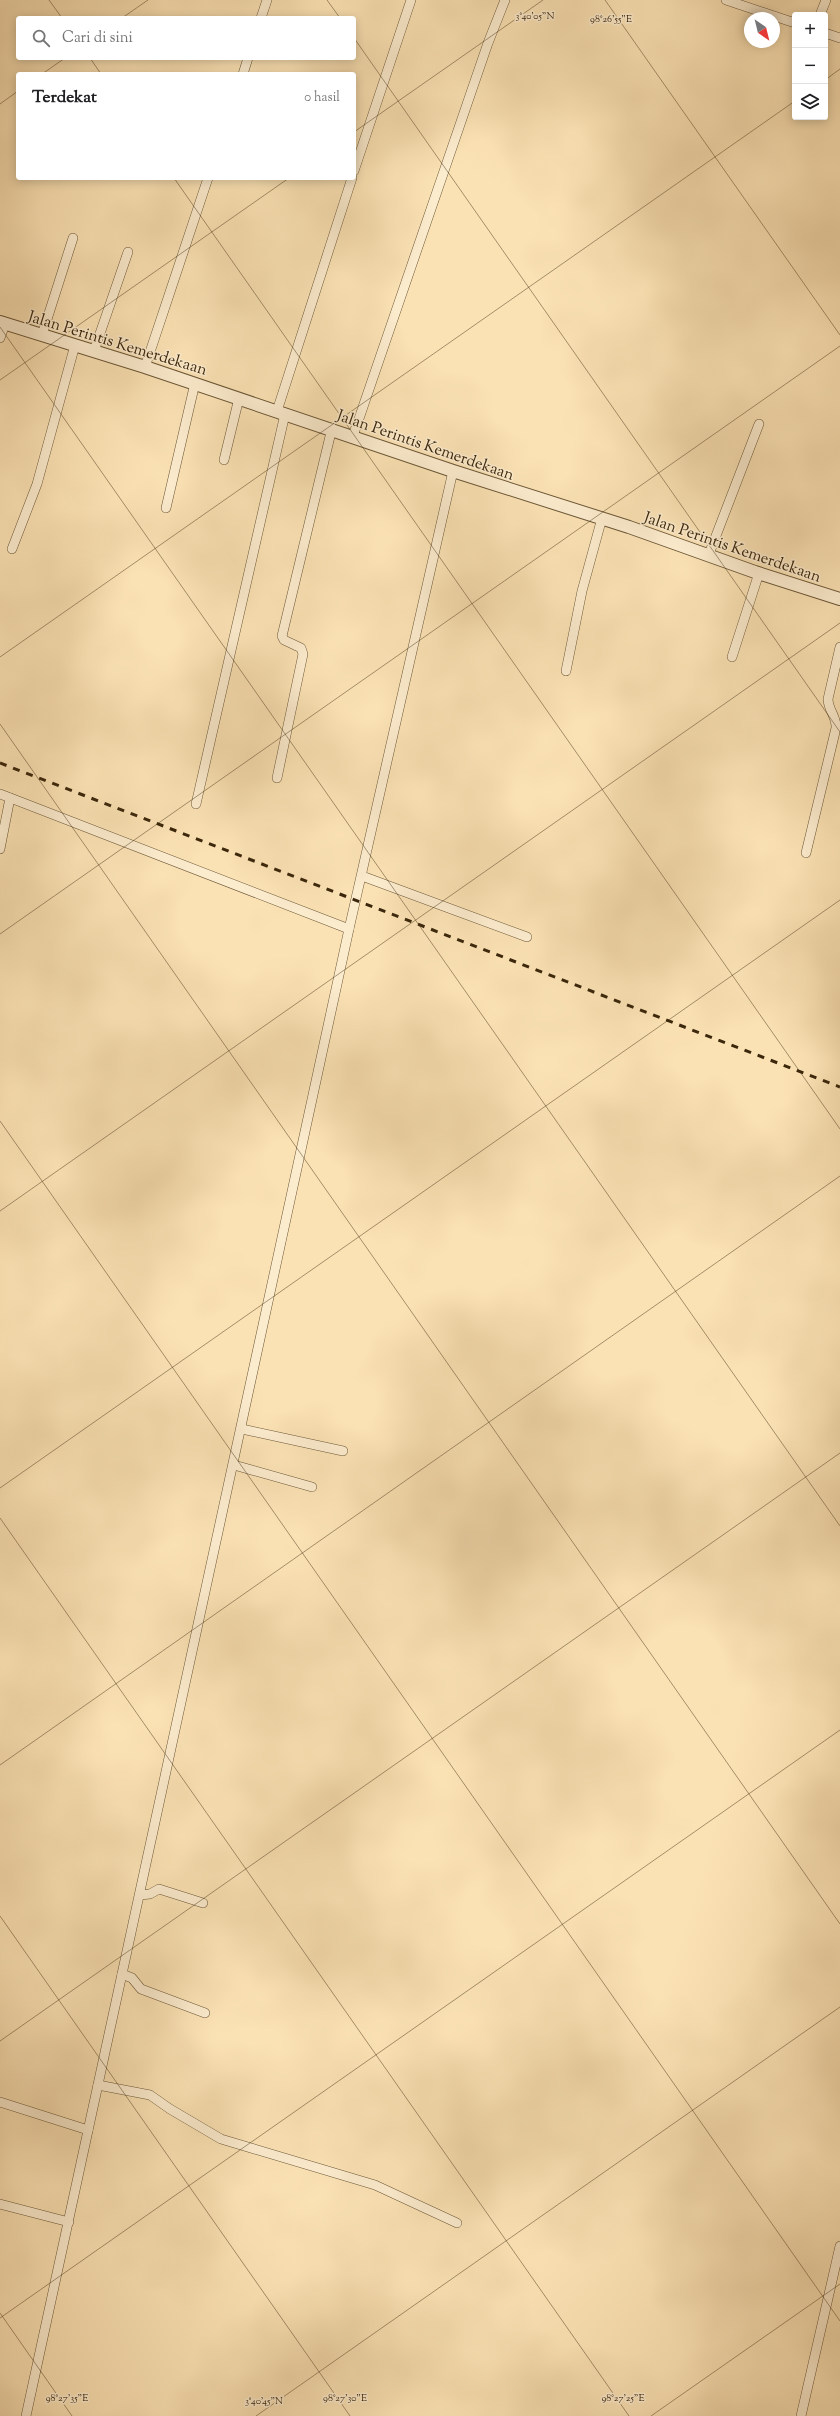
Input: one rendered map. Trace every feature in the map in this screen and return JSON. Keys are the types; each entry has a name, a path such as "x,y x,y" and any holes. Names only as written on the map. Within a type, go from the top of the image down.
{"street":[{"path":"262,16 267,0"},
{"path":"356,165 411,0"},
{"path":"354,436 488,44 505,0"},
{"path":"726,0 792,22"},
{"path":"821,12 826,0"},
{"path":"828,34 840,38"},
{"path":"244,72 247,60"},
{"path":"145,367 207,180"},
{"path":"196,804 281,413 351,180"},
{"path":"42,335 73,238"},
{"path":"94,351 128,252"},
{"path":"0,338 3,323"},
{"name":"Jalan Perintis Kemerdekaan","path":"3,323 145,367 281,413 332,428 453,471 602,518 709,554 759,573 840,599"},
{"path":"12,548 37,484 75,345"},
{"path":"166,508 195,383"},
{"path":"224,460 238,398"},
{"path":"709,554 759,424"},
{"path":"277,778 302,654 301,648 284,640 282,636 332,428"},
{"path":"26,2416 242,1429 349,929 453,471"},
{"path":"566,671 582,591 602,518"},
{"path":"732,657 759,573"},
{"path":"806,853 836,728 835,719 828,704 828,699 840,647"},
{"path":"0,794 349,929"},
{"path":"0,849 10,798"},
{"path":"362,876 527,937"},
{"path":"242,1429 343,1451"},
{"path":"234,1465 312,1487"},
{"path":"140,1895 150,1894 159,1889 203,1903"},
{"path":"122,1974 132,1978 141,1989 204,2013"},
{"path":"98,2085 150,2095 170,2110 221,2139 375,2185 457,2223"},
{"path":"0,2102 88,2130"},
{"path":"0,2204 69,2222"},
{"path":"801,2416 840,2246"}],"railway":[{"path":"0,763 840,1087"}]}
